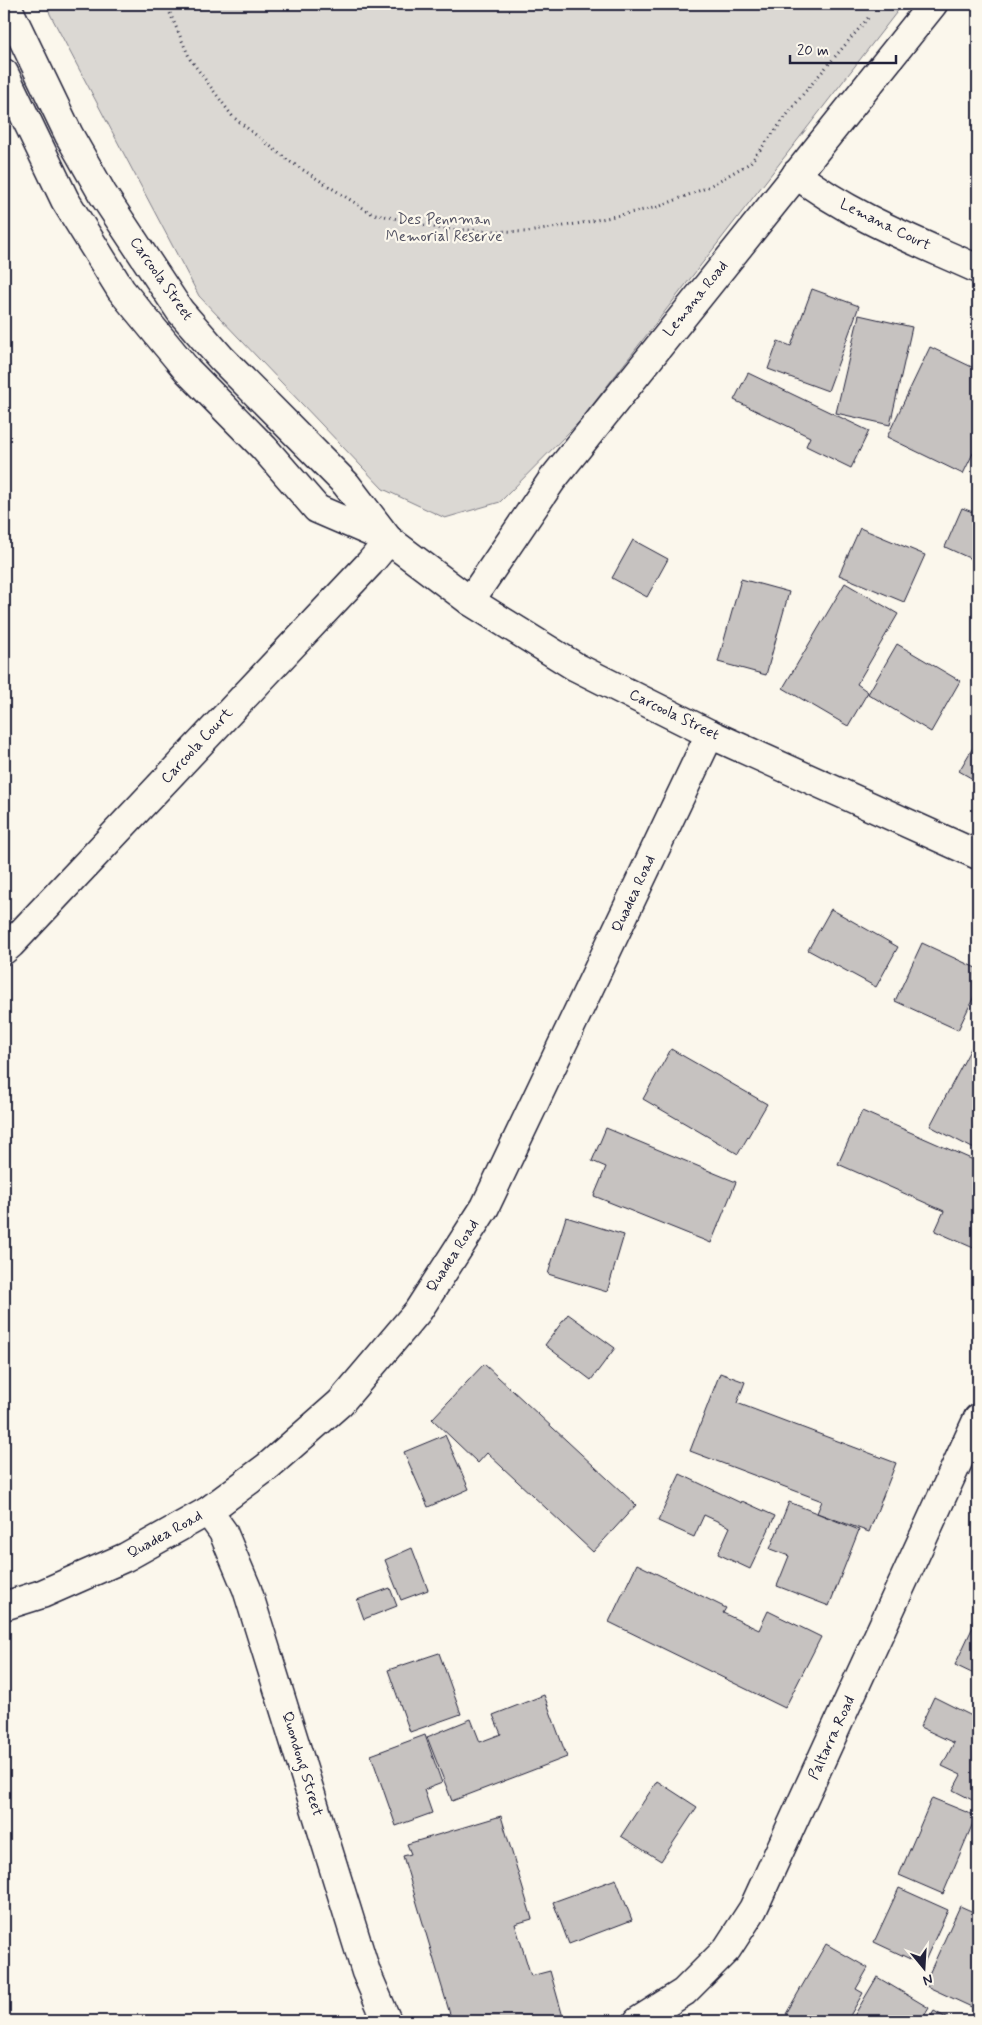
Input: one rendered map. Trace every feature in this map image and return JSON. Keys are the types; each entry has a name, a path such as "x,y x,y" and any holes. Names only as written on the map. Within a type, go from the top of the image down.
{"street":[{"name":"Carcoola Street","path":"6,4 12,35 102,193 180,311 221,358 346,484 389,540"},
{"name":"Lemana Road","path":"470,601 552,480 934,4"},
{"name":"Carcoola Street","path":"4,73 65,200 121,290 186,370 264,448 317,509 389,540 470,601 576,667 710,734 978,855"},
{"name":"Lemana Court","path":"796,174 814,188 854,213 978,269"},
{"name":"Carcoola Court","path":"4,950 363,570 389,540"},
{"name":"Quadea Road","path":"4,1606 42,1594 126,1557 208,1511 267,1467 340,1403 418,1312 485,1207 710,734"},
{"name":"Paltarra Road","path":"638,2021 684,1992 727,1949 753,1909 978,1418"},
{"name":"Quondong Street","path":"208,1511 223,1532 247,1590 366,1972 387,2021"}],"path":[{"path":"166,4 190,59 233,117 289,161 371,213 442,229 528,232 658,207 706,188 750,163 804,93 869,17"}],"green space":[{"name":"Des Pennman Memorial Reserve","path":"47,4 903,4 580,421 500,502 445,518 383,489 199,296 50,14"}],"building":[{"path":"812,289 859,306 828,391 768,369 778,341 791,346"},
{"path":"859,315 912,327 890,425 836,413"},
{"path":"930,347 974,368 978,359 978,443 963,474 887,437"},
{"path":"748,373 869,431 851,468 806,446 810,437 734,400"},
{"path":"962,508 978,514 978,562 945,547"},
{"path":"860,528 925,555 904,602 839,575"},
{"path":"633,540 668,559 647,597 612,578"},
{"path":"741,579 789,592 766,675 718,662"},
{"path":"845,583 898,614 857,684 868,692 848,726 783,688"},
{"path":"897,644 960,681 931,732 868,694"},
{"path":"978,739 978,782 959,771"},
{"path":"831,909 898,947 876,987 808,950"},
{"path":"922,943 978,969 978,988 958,1030 895,1001"},
{"path":"978,1035 978,1151 930,1126"},
{"path":"671,1049 767,1104 738,1154 643,1099"},
{"path":"862,1111 978,1162 978,1250 935,1231 944,1211 838,1164"},
{"path":"606,1128 736,1182 711,1243 594,1196 606,1167 592,1161"},
{"path":"566,1217 624,1235 607,1292 548,1274"},
{"path":"568,1314 615,1348 591,1380 545,1345"},
{"path":"484,1364 636,1505 593,1552 487,1453 478,1463 432,1419"},
{"path":"720,1373 745,1382 737,1403 896,1463 869,1532 817,1513 822,1501 690,1451"},
{"path":"445,1435 469,1489 428,1507 404,1452"},
{"path":"680,1474 741,1503 742,1501 775,1516 750,1569 718,1554 730,1527 704,1515 694,1537 658,1521"},
{"path":"789,1502 859,1530 829,1606 777,1586 789,1556 770,1549"},
{"path":"412,1548 428,1590 401,1600 385,1560"},
{"path":"637,1564 726,1608 723,1613 759,1630 768,1611 821,1637 785,1708 609,1622"},
{"path":"390,1588 397,1606 364,1619 357,1600"},
{"path":"978,1616 978,1676 955,1665"},
{"path":"439,1653 461,1714 410,1732 388,1670"},
{"path":"544,1695 567,1757 452,1801 427,1737 471,1719 480,1742 501,1734 493,1715"},
{"path":"934,1697 978,1719 975,1726 978,1727 978,1803 953,1790 961,1775 942,1766 954,1743 920,1727"},
{"path":"425,1735 442,1783 424,1790 432,1813 396,1826 371,1755"},
{"path":"657,1781 697,1807 661,1861 621,1836"},
{"path":"932,1798 976,1816 943,1894 899,1875"},
{"path":"501,1816 532,1919 515,1924 531,1976 550,1971 563,2017 550,2021 452,2021 403,1856 411,1854 407,1844"},
{"path":"616,1879 632,1920 569,1944 553,1902"},
{"path":"899,1888 948,1910 923,1965 874,1942"},
{"path":"960,1906 978,1914 978,2010 924,1985"},
{"path":"826,1944 868,1968 856,1989 863,1993 847,2021 799,2021 786,2014"},
{"path":"877,1977 929,2008 921,2021 851,2021"},
{"path":"934,2011 952,2021 928,2021"}]}
